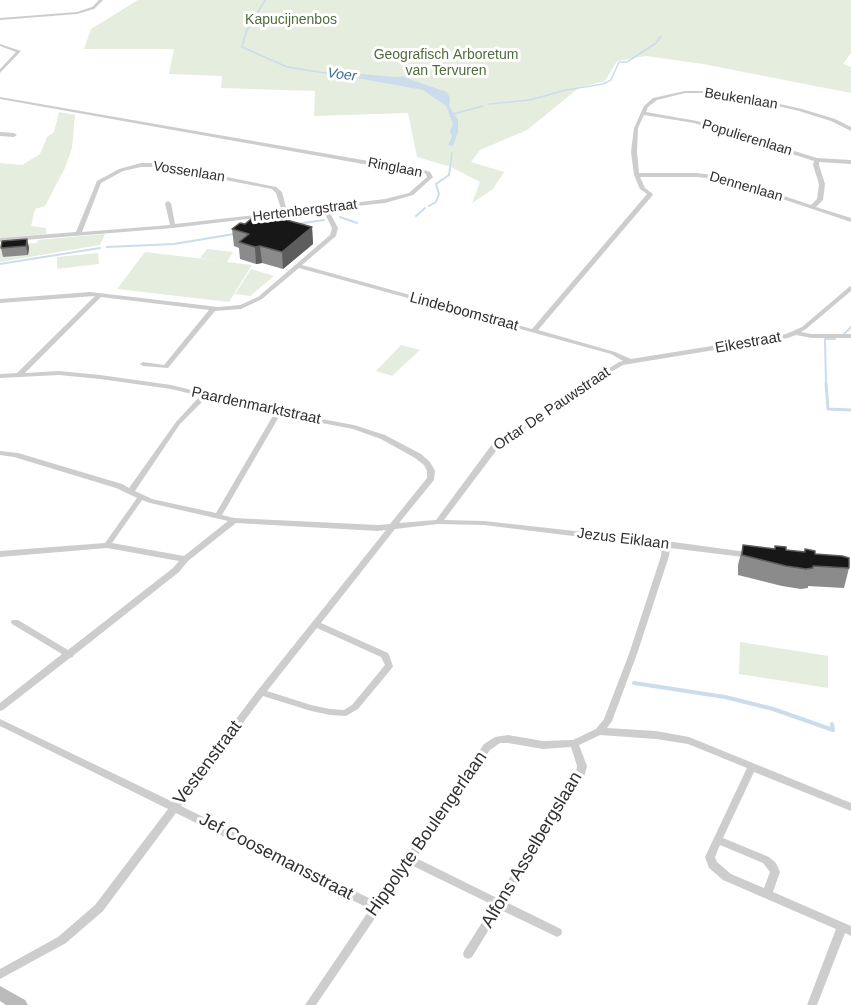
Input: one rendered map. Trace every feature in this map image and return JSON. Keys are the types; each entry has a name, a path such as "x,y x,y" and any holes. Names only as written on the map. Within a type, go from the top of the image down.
{"street":[{"path":"0,19 77,13 93,8 100,0"},
{"path":"0,45 19,51 1,70"},
{"name":"Beukenlaan","path":"642,113 646,106 655,99 670,95 685,92 719,93 800,110 833,120 851,129"},
{"name":"Ringlaan","path":"0,99 430,177"},
{"path":"534,331 650,194 643,189 637,175 634,146 636,128 642,113"},
{"name":"Populierenlaan","path":"642,113 695,122 817,160 851,162"},
{"path":"0,134 14,135"},
{"path":"812,207 820,200 822,184 816,165 817,160"},
{"name":"Vossenlaan","path":"78,234 99,182 121,170 141,165 158,165 274,188 279,192 285,213"},
{"name":"Dennenlaan","path":"637,175 710,176 744,184 851,220"},
{"name":"Hertenbergstraat","path":"0,240 173,226 398,198 415,191 430,177"},
{"path":"168,203 173,226"},
{"path":"0,301 100,295 232,309 255,302 334,233 333,221 325,208"},
{"name":"Lindeboomstraat","path":"298,266 612,353 629,361"},
{"name":"Eikestraat","path":"629,361 741,345 797,333 851,288"},
{"path":"19,375 100,295"},
{"path":"143,364 166,367 214,308"},
{"path":"797,333 811,336 851,336"},
{"name":"Ortar De Pauwstraat","path":"438,522 496,445 582,387 629,361"},
{"name":"Paardenmarktstraat","path":"0,376 72,373 171,387 278,413 367,431 400,445 427,464 431,471 431,478 394,527"},
{"path":"131,491 178,423 205,395"},
{"path":"218,516 278,413"},
{"path":"0,453 35,461 131,491 141,498 107,544"},
{"name":"Jezus Eiklaan","path":"141,498 234,520 378,528 438,522 495,524 757,555"},
{"path":"0,708 176,570 185,559 234,520"},
{"name":"Vestenstraat","path":"0,974 62,940 87,920 108,898 261,692 394,527"},
{"path":"0,554 107,544 185,559"},
{"path":"599,731 614,708 665,556 666,544"},
{"path":"15,622 70,655"},
{"path":"261,692 311,708 346,713 355,707 389,666 385,655 316,624"},
{"name":"Jef Coosemansstraat","path":"0,722 377,907"},
{"path":"599,731 639,733 689,741 851,807"},
{"name":"Hippolyte Boulengerlaan","path":"310,1005 492,742 508,739 543,745 574,743 599,731"},
{"name":"Alfons Asselbergslaan","path":"468,954 580,774 582,766 574,743"},
{"path":"752,767 710,857 717,871 847,929 812,1005"},
{"path":"718,840 766,861 772,866 775,872 767,894"},
{"path":"410,860 557,932"},
{"path":"0,993 20,1005"}],"green space":[{"name":"Kapucijnenbos","path":"138,0 851,0 851,53 843,64 851,67 851,93 703,64 646,56 617,61 605,81 580,87 527,130 480,150 471,162 504,172 493,189 472,203 480,182 451,167 417,157 408,113 314,116 315,91 221,88 222,76 169,74 174,49 84,49 91,29"},
{"path":"59,112 75,115 72,148 65,168 45,206 35,209 31,226 46,228 46,234 0,238 0,163 22,165 40,154 47,137 54,132"},
{"path":"105,234 100,245 0,262 0,245 37,243 38,240"},
{"path":"207,249 233,252 227,262 252,265 229,302 117,289 145,252 222,261 200,258"},
{"path":"98,253 99,264 57,269 57,257"},
{"path":"251,269 274,276 250,296 235,294"},
{"path":"401,345 420,350 392,376 376,371"},
{"path":"740,642 828,656 828,688 739,674"}],"water":[{"path":"362,74 409,76 409,79 447,92 450,98 449,106 458,120 458,132 453,146 448,145 452,137 450,131 453,124 446,106 423,90 346,76"}],"building":[{"path":"272,216 312,227 282,252 239,242 249,234 232,229 251,219 264,222"},
{"path":"27,239 26,246 1,248 2,241"},
{"path":"743,545 775,549 775,546 786,547 786,550 805,552 805,549 815,551 815,554 842,556 849,558 849,568 813,566 813,568 806,569 786,566 742,555"}],"waterway":[{"name":"Voer","path":"265,0 246,32 242,47 287,67 351,77"},
{"path":"489,104 530,100 566,90 603,84 611,80 619,62 627,62 656,43 661,36"},
{"path":"453,114 483,106"},
{"name":"Voer","path":"450,170 452,153"},
{"name":"Voer","path":"429,206 436,202 439,194 436,184 449,175 450,168"},
{"name":"Voer","path":"416,216 425,208"},
{"name":"Voer","path":"340,217 357,223"},
{"name":"Voer","path":"297,224 324,220"},
{"name":"Voer","path":"107,247 174,244 234,234"},
{"name":"Voer","path":"0,264 100,248"},
{"path":"844,334 851,327"},
{"path":"826,384 825,339 835,339"},
{"path":"826,383 828,409 851,410"},
{"path":"634,683 725,697 773,709 833,730 832,724"}],"park label":[{"name":"Geografisch Arboretum van Tervuren","path":"446,64"}]}
